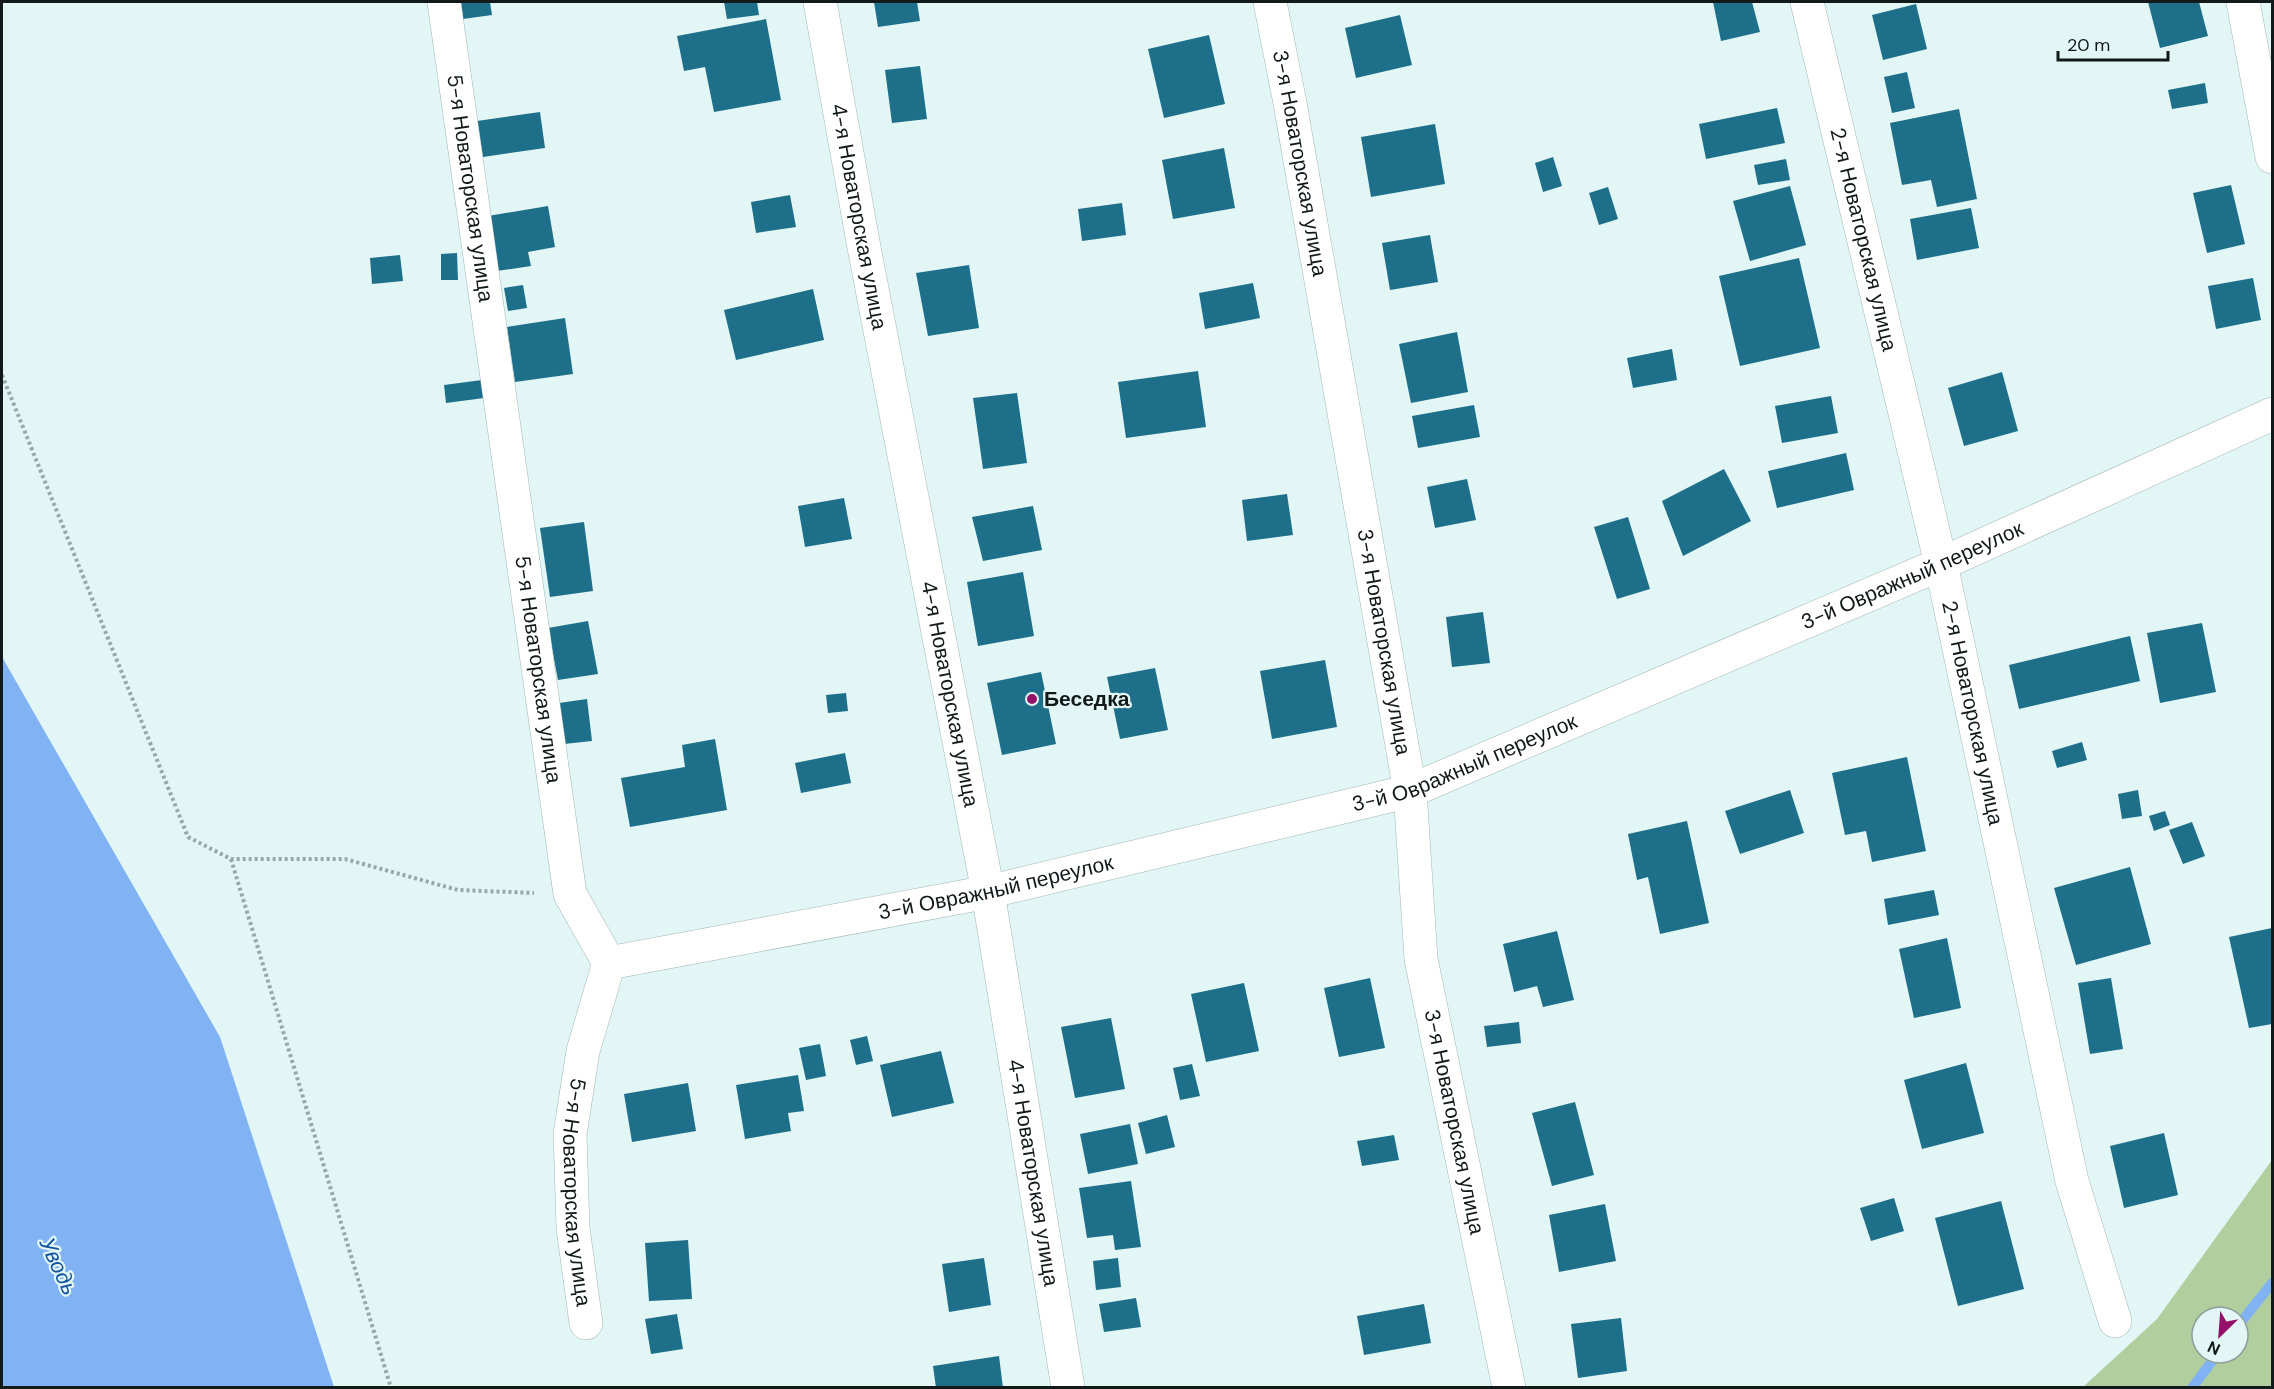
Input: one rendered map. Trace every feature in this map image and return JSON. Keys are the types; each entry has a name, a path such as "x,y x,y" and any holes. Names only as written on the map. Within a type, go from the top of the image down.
{"street":[{"name":"5-я Новаторская улица","path":"444,2 570,894 609,963 583,1051 570,1134 573,1228 586,1323"},
{"name":"4-я Новаторская улица","path":"820,2 863,242 988,892 1068,1388"},
{"name":"3-я Новаторская улица","path":"1270,2 1290,103 1410,791 1421,959 1509,1388"},
{"name":"2-я Новаторская улица","path":"1807,2 1941,564 2072,1181 2115,1321"},
{"path":"2243,2 2272,157"},
{"name":"3-й Овражный переулок","path":"609,963 988,892 1410,791 1941,564 2272,414"}],"path":[{"path":"2,375 188,837 231,859 345,859 458,890 570,894"},
{"path":"231,859 391,1388"}],"green space":[{"path":"2272,1160 2272,1387 2083,1387 2157,1319"}],"water":[{"name":"Уводь","path":"2,657 220,1037 334,1387 4,1388 2,1381"}],"building":[{"path":"461,2 490,2 492,15 463,19"},
{"path":"724,2 757,2 759,15 727,19"},
{"path":"874,2 917,2 920,21 878,27"},
{"path":"1713,2 1752,2 1760,32 1721,41"},
{"path":"2148,2 2199,2 2208,36 2160,48"},
{"path":"1916,4 1927,49 1883,60 1872,15"},
{"path":"1400,15 1412,65 1356,78 1345,28"},
{"path":"766,19 781,100 714,112 705,67 684,71 677,36"},
{"path":"1209,35 1225,104 1164,118 1148,49"},
{"path":"920,66 927,119 892,123 885,70"},
{"path":"1907,72 1915,108 1892,113 1884,77"},
{"path":"2205,83 2208,103 2172,109 2168,90"},
{"path":"1777,108 1785,143 1706,159 1699,124"},
{"path":"1959,109 1977,199 1937,207 1931,180 1902,185 1890,123"},
{"path":"540,112 545,148 483,157 477,121"},
{"path":"1435,124 1445,184 1371,197 1361,137"},
{"path":"1224,148 1235,208 1173,219 1162,160"},
{"path":"1553,157 1562,186 1543,192 1535,163"},
{"path":"1786,159 1790,180 1758,185 1754,165"},
{"path":"2231,185 2245,244 2207,253 2193,193"},
{"path":"1790,186 1806,245 1750,261 1733,201"},
{"path":"1608,187 1618,219 1599,225 1589,193"},
{"path":"790,195 796,227 756,233 751,202"},
{"path":"1122,203 1126,235 1082,241 1078,209"},
{"path":"548,206 555,247 528,252 531,266 497,271 488,216"},
{"path":"1971,208 1979,248 1917,260 1910,219"},
{"path":"1430,235 1438,282 1390,290 1382,243"},
{"path":"457,253 458,280 441,280 441,254"},
{"path":"400,255 403,281 372,284 370,258"},
{"path":"1799,258 1820,348 1740,366 1719,276"},
{"path":"969,265 979,328 928,336 916,273"},
{"path":"2253,278 2261,320 2216,329 2208,286"},
{"path":"1253,283 1260,318 1205,329 1199,293"},
{"path":"523,285 527,308 508,311 504,288"},
{"path":"813,289 824,340 736,360 724,310"},
{"path":"565,318 573,374 515,382 507,327"},
{"path":"1457,332 1468,392 1411,403 1399,344"},
{"path":"1672,349 1677,380 1633,388 1627,358"},
{"path":"1198,371 1206,427 1126,438 1118,382"},
{"path":"2002,372 2018,431 1964,446 1948,388"},
{"path":"482,380 484,398 446,403 444,385"},
{"path":"1017,393 1027,463 983,469 973,398"},
{"path":"1831,396 1838,433 1782,443 1775,406"},
{"path":"1474,405 1480,437 1418,448 1412,416"},
{"path":"1846,453 1854,490 1777,508 1768,471"},
{"path":"1724,469 1751,521 1683,556 1662,501"},
{"path":"1467,479 1476,520 1435,528 1427,487"},
{"path":"1287,494 1293,535 1247,541 1242,500"},
{"path":"844,498 852,539 805,547 798,506"},
{"path":"1033,506 1042,550 983,561 972,517"},
{"path":"1628,517 1650,589 1617,599 1594,527"},
{"path":"584,522 593,591 550,597 540,528"},
{"path":"1023,572 1034,636 978,646 967,582"},
{"path":"1483,612 1490,663 1452,667 1446,617"},
{"path":"588,621 598,674 558,680 548,628"},
{"path":"2202,623 2216,692 2160,703 2147,633"},
{"path":"2130,636 2140,681 2019,709 2009,665"},
{"path":"1325,660 1337,727 1272,739 1260,671"},
{"path":"1155,668 1168,730 1120,739 1107,677"},
{"path":"1041,672 1056,744 1002,755 987,683"},
{"path":"846,693 848,711 828,713 826,695"},
{"path":"587,699 592,741 564,744 559,703"},
{"path":"715,739 727,810 630,827 621,778 685,767 682,745"},
{"path":"2082,742 2087,760 2057,768 2052,751"},
{"path":"845,753 851,783 801,793 795,763"},
{"path":"1907,757 1926,851 1872,862 1866,831 1845,835 1832,773"},
{"path":"1790,790 1804,833 1740,854 1725,811"},
{"path":"2138,790 2142,816 2122,819 2118,794"},
{"path":"2165,811 2170,825 2154,831 2149,816"},
{"path":"1687,821 1709,923 1660,934 1648,877 1637,880 1628,834"},
{"path":"2192,822 2205,856 2183,864 2169,830"},
{"path":"2130,867 2151,944 2076,965 2054,888"},
{"path":"1934,890 1939,915 1888,925 1884,899"},
{"path":"2272,928 2272,1024 2249,1028 2229,937"},
{"path":"1557,931 1574,1000 1543,1007 1537,986 1514,992 1503,944"},
{"path":"1947,938 1961,1008 1914,1018 1899,949"},
{"path":"1370,978 1385,1048 1339,1057 1324,988"},
{"path":"2111,978 2123,1049 2090,1054 2078,983"},
{"path":"1244,983 1259,1051 1206,1062 1191,994"},
{"path":"1111,1018 1125,1089 1075,1098 1061,1027"},
{"path":"1519,1022 1521,1043 1487,1047 1484,1026"},
{"path":"867,1036 873,1061 856,1065 850,1040"},
{"path":"820,1044 826,1076 806,1080 799,1048"},
{"path":"941,1051 954,1103 892,1117 880,1065"},
{"path":"1966,1063 1984,1133 1922,1149 1904,1080"},
{"path":"1192,1064 1200,1096 1180,1100 1173,1068"},
{"path":"798,1075 804,1111 788,1113 791,1131 745,1139 736,1085"},
{"path":"688,1083 696,1131 632,1142 624,1094"},
{"path":"1575,1102 1594,1175 1552,1186 1532,1113"},
{"path":"1167,1115 1175,1147 1146,1154 1138,1123"},
{"path":"1130,1124 1138,1164 1088,1174 1080,1134"},
{"path":"2164,1133 2178,1195 2124,1208 2110,1146"},
{"path":"1394,1135 1399,1160 1362,1166 1357,1141"},
{"path":"1131,1181 1141,1247 1115,1250 1113,1235 1087,1238 1079,1188"},
{"path":"1894,1198 1904,1231 1871,1241 1860,1208"},
{"path":"2001,1201 2024,1289 1958,1306 1935,1218"},
{"path":"1605,1204 1616,1261 1559,1272 1549,1215"},
{"path":"688,1240 692,1299 649,1301 645,1243"},
{"path":"984,1258 991,1305 949,1312 942,1264"},
{"path":"1118,1258 1121,1287 1096,1290 1093,1261"},
{"path":"1136,1298 1141,1327 1104,1332 1099,1304"},
{"path":"1424,1304 1431,1343 1364,1355 1357,1316"},
{"path":"677,1314 683,1349 651,1354 645,1319"},
{"path":"1621,1318 1627,1371 1578,1378 1571,1324"},
{"path":"999,1356 1003,1388 936,1388 933,1366"}],"waterway":[{"path":"2250,1311 2272,1283"},
{"path":"2192,1388 2209,1365"}],"place":[{"name":"Беседка","path":"1032,699"}]}
